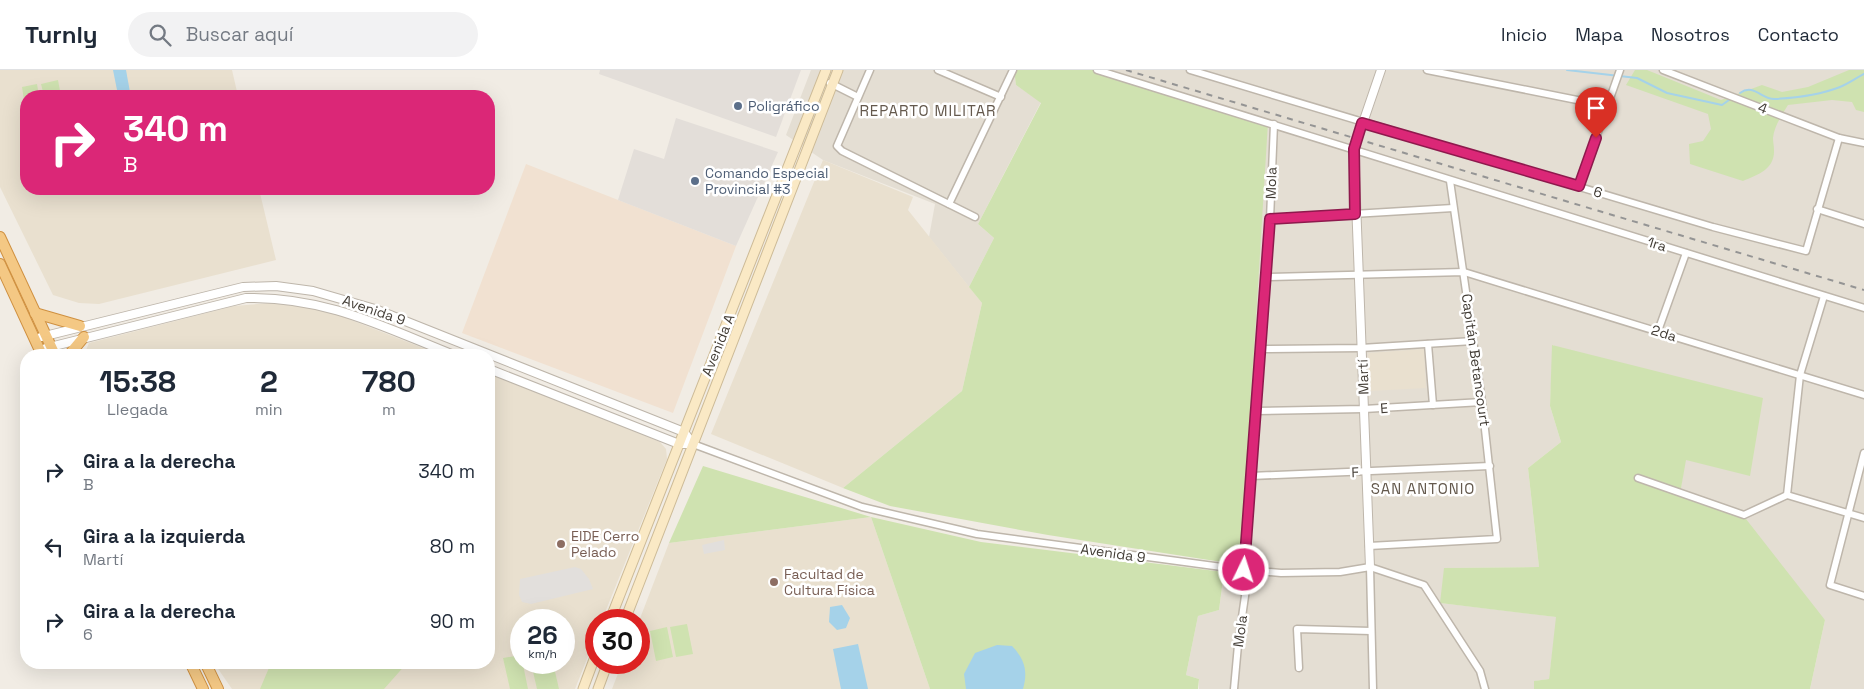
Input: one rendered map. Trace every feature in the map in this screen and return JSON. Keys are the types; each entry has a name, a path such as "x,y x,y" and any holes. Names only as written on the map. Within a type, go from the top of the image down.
{"highway":[{"path":"0,237 52,349"},
{"path":"0,264 39,349"},
{"path":"35,313 80,326"},
{"path":"74,349 84,337"},
{"path":"193,669 203,689"},
{"path":"208,669 218,689"}],"main road":[{"name":"Avenida A","path":"614,609 826,70"},
{"name":"Avenida A","path":"629,609 838,70"},
{"path":"627,577 643,573"},
{"path":"582,689 588,674"},
{"path":"598,689 604,674"}],"street":[{"path":"870,70 837,146 842,151 975,217"},
{"path":"938,70 1001,97"},
{"path":"949,204 1001,97 1012,70"},
{"name":"1ra","path":"1097,70 1864,308"},
{"name":"6","path":"1190,70 1713,227 1806,251 1817,209"},
{"name":"Martí","path":"1373,689 1354,149 1381,70"},
{"path":"1427,70 1607,106"},
{"name":"4","path":"1663,70 1839,138 1864,143"},
{"path":"1579,186 1620,71"},
{"path":"822,80 858,97"},
{"name":"Mola","path":"1234,689 1238,644 1248,582 1244,570 1270,219 1274,124"},
{"path":"1839,138 1817,209 1864,224"},
{"name":"Capitán Betancourt","path":"1369,546 1497,539 1482,402 1450,181"},
{"path":"1270,219 1453,208"},
{"path":"1658,331 1686,253"},
{"name":"2da","path":"1266,277 1464,272 1864,395"},
{"name":"Avenida 9","path":"35,339 80,326 243,287 276,286 314,291 375,309 476,349"},
{"path":"1788,495 1800,374 1824,296"},
{"path":"200,298 203,308"},
{"name":"Avenida 9","path":"57,349 84,337 246,298 279,298 312,303 358,316 438,349"},
{"path":"444,349 448,338"},
{"path":"1260,349 1361,348 1473,341"},
{"path":"1428,344 1433,405"},
{"name":"Avenida 9","path":"495,357 684,432"},
{"name":"Avenida 9","path":"495,371 679,444 693,444 862,507 977,534 1244,570 1311,573 1340,572 1370,567 1424,585 1480,671 1486,689"},
{"name":"E","path":"1256,411 1364,409 1482,402"},
{"path":"684,432 693,444"},
{"path":"1864,453 1830,585 1864,596"},
{"name":"F","path":"1251,476 1490,466"},
{"path":"1638,478 1744,515 1788,495 1864,518"},
{"path":"1299,668 1297,629 1371,631"}],"shaded area":[{"path":"0,70 232,70 237,90 20,90 20,195 260,195 276,260 99,304 79,303 53,295 0,187"},
{"name":"Poligráfico","path":"600,70 801,70 776,137 599,74"},
{"path":"811,70 1014,70 1016,85 1041,102 978,224 994,238 969,287 929,237 935,204 823,160 786,135"},
{"path":"1097,70 1864,70 1864,689 1810,689 1825,620 1680,494 1685,460 1553,345 1550,406 1561,442 1528,468 1539,567 1445,568 1441,603 1557,617 1549,679 1535,681 1534,689 1199,689 1199,679 1186,675 1198,616 1219,610 1224,572 1241,565"},
{"path":"676,118 778,152 736,246 618,200 634,149 664,159"},
{"path":"823,160 913,197 908,210 982,303 962,391 843,488 711,434"},
{"path":"526,164 736,246 673,413 462,333"},
{"path":"270,303 323,309 426,349 86,349 89,343 234,306"},
{"path":"1424,349 1426,388 1369,391 1368,353"},
{"name":"EIDE Cerro Pelado","path":"495,376 630,429 660,442 666,449 667,459 606,609 585,609 585,664 575,689 232,689 218,669 495,669"},
{"name":"Facultad de Cultura Física","path":"871,517 930,689 612,689 618,674 650,674 650,609 644,609 669,543"},
{"path":"724,540 725,550 704,554 702,545"},
{"path":"575,567 581,569 589,579 593,589 531,604 522,602 519,595 520,579"}],"green space":[{"path":"1014,70 1097,70 1268,122 1241,565 1048,535 890,506 843,488 962,391 982,303 969,287 994,238 978,224 1041,103 1016,85"},
{"path":"1635,70 1647,70 1721,100 1762,85 1782,92 1808,87 1849,70 1864,70 1864,112 1856,110 1852,102 1832,100 1788,105 1775,129 1773,138 1774,157 1772,162 1765,170 1743,181 1690,164 1689,144 1703,141 1711,129 1708,114 1626,85"},
{"path":"58,80 60,90 42,90 41,84"},
{"path":"37,84 38,90 22,90 22,87"},
{"path":"1552,345 1763,398 1750,476 1686,460 1680,494 1746,519 1825,620 1810,689 1534,689 1534,681 1549,679 1556,617 1440,603 1444,568 1539,567 1528,468 1561,442 1550,406"},
{"path":"703,466 871,517 669,543"},
{"path":"871,517 981,542 1224,572 1219,610 1198,616 1186,675 1199,679 1198,689 930,689"},
{"path":"687,624 693,654 676,657 670,627"},
{"path":"667,627 673,657 656,661 650,631"},
{"path":"510,657 510,674 525,674 528,689 510,689 503,658"},
{"path":"268,669 402,669 384,689 260,689"},
{"path":"534,674 556,674 559,689 537,689"}],"water":[{"path":"113,70 126,70 130,90 117,90"},
{"path":"842,605 850,618 846,628 837,630 829,622 830,607"},
{"path":"858,644 868,689 841,689 833,649"},
{"path":"997,645 1012,646 1023,661 1025,677 1023,689 966,689 964,674 975,653"}],"waterway":[{"path":"1567,70 1637,78 1667,93 1722,105 1729,100"},
{"path":"1740,93 1750,90 1770,99 1800,97 1840,87 1864,74"}],"railway":[{"path":"1126,70 1864,290"}],"place":[{"name":"Poligráfico","path":"738,106"},
{"name":"Comando Especial Provincial #3","path":"695,181"},
{"name":"EIDE Cerro Pelado","path":"561,544"},
{"name":"Facultad de Cultura Física","path":"774,582"}],"district":[{"name":"REPARTO MILITAR","path":"928,111"},
{"name":"SAN ANTONIO","path":"1423,489"}],"route":[{"path":"1244,570 1270,219 1355,214 1354,149 1362,123 1579,186 1596,138"}]}
